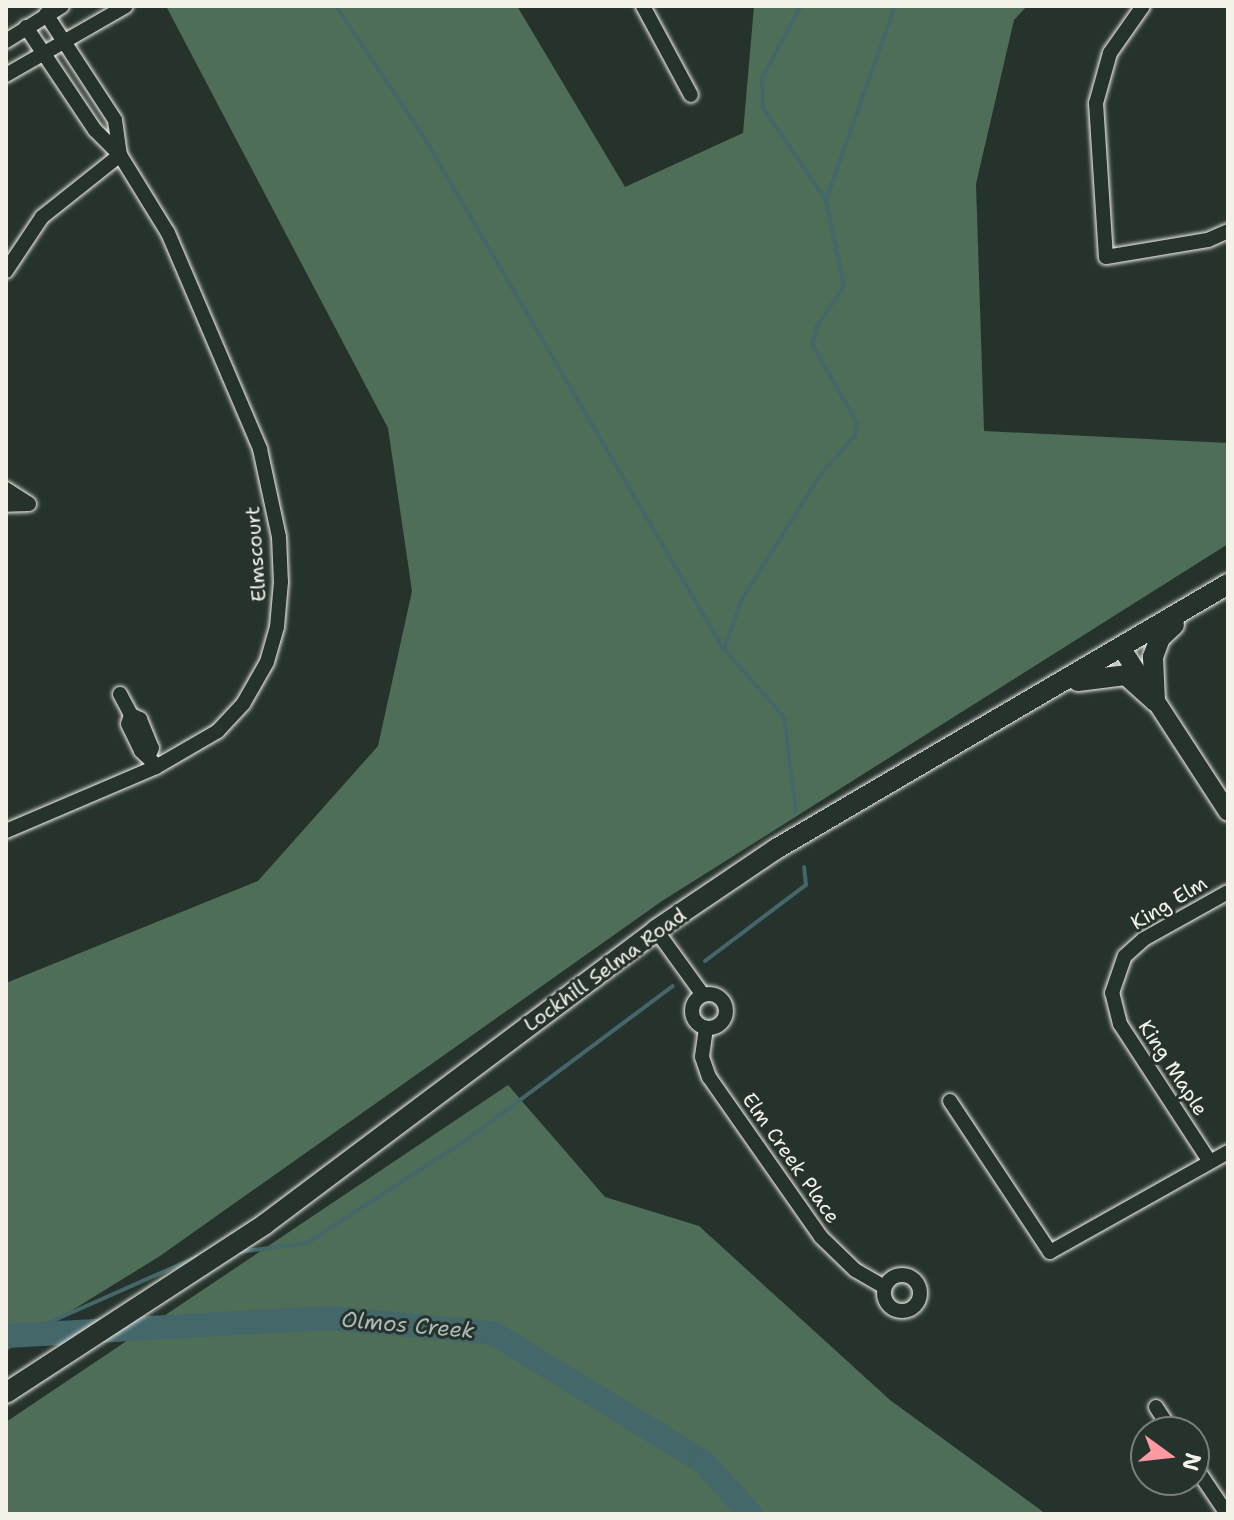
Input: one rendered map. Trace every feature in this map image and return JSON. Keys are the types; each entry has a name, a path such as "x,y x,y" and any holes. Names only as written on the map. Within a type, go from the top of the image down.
{"main road":[{"name":"Lockhill Selma Road","path":"8,1392 265,1224 656,930 776,849 1122,649 1228,584"},
{"path":"1155,701 1155,648 1197,603"},
{"path":"1061,684 1126,675 1155,701"}],"street":[{"path":"6,41 62,6"},
{"path":"6,75 126,6"},
{"path":"643,6 691,95"},
{"path":"1143,6 1110,53 1096,103 1106,257 1208,240 1228,231"},
{"name":"Elmscourt","path":"46,14 115,120 120,155"},
{"name":"Elmscourt","path":"6,831 218,731 254,689 277,627 279,537 260,449 244,406 168,233 120,155 76,103 26,27"},
{"path":"76,103 96,90"},
{"path":"6,271 42,217 120,155"},
{"path":"6,489 29,504 6,505"},
{"path":"1122,649 1228,812"},
{"path":"120,694 131,715 128,724 141,751 153,761"},
{"name":"King Elm","path":"1112,993 1125,956 1144,939 1228,892"},
{"path":"656,930 703,995 717,995 727,1012 721,1024 706,1028"},
{"name":"King Maple","path":"1112,993 1120,1024 1210,1162"},
{"name":"Elm Creek Place","path":"703,995 692,1010 706,1028 702,1057 713,1082 821,1237 855,1270 884,1287"},
{"path":"950,1101 1050,1252 1228,1152"},
{"path":"1156,1407 1162,1416"},
{"path":"1210,1489 1227,1514"}],"green space":[{"path":"166,6 517,6 625,187 743,133 754,6 1027,6 1014,20 976,184 984,431 1228,443 1228,544 662,901 160,1256 6,1351 6,983 258,881 378,746 412,591 388,428"},
{"path":"508,1085 605,1197 699,1226 890,1400 1046,1514 6,1514 6,1422"}],"waterway":[{"path":"336,6 422,134 723,648"},
{"path":"796,812 784,717 724,649 742,599 823,471 855,436 857,423 812,344 817,326 844,286 826,200 763,108 762,78 801,6"},
{"path":"826,200 895,6"},
{"path":"705,961 806,885 804,867"},
{"path":"238,1252 307,1243 469,1138 673,986"},
{"path":"23,1334 197,1257"},
{"name":"Olmos Creek","path":"6,1336 330,1318 493,1333 702,1461 751,1514"}]}
